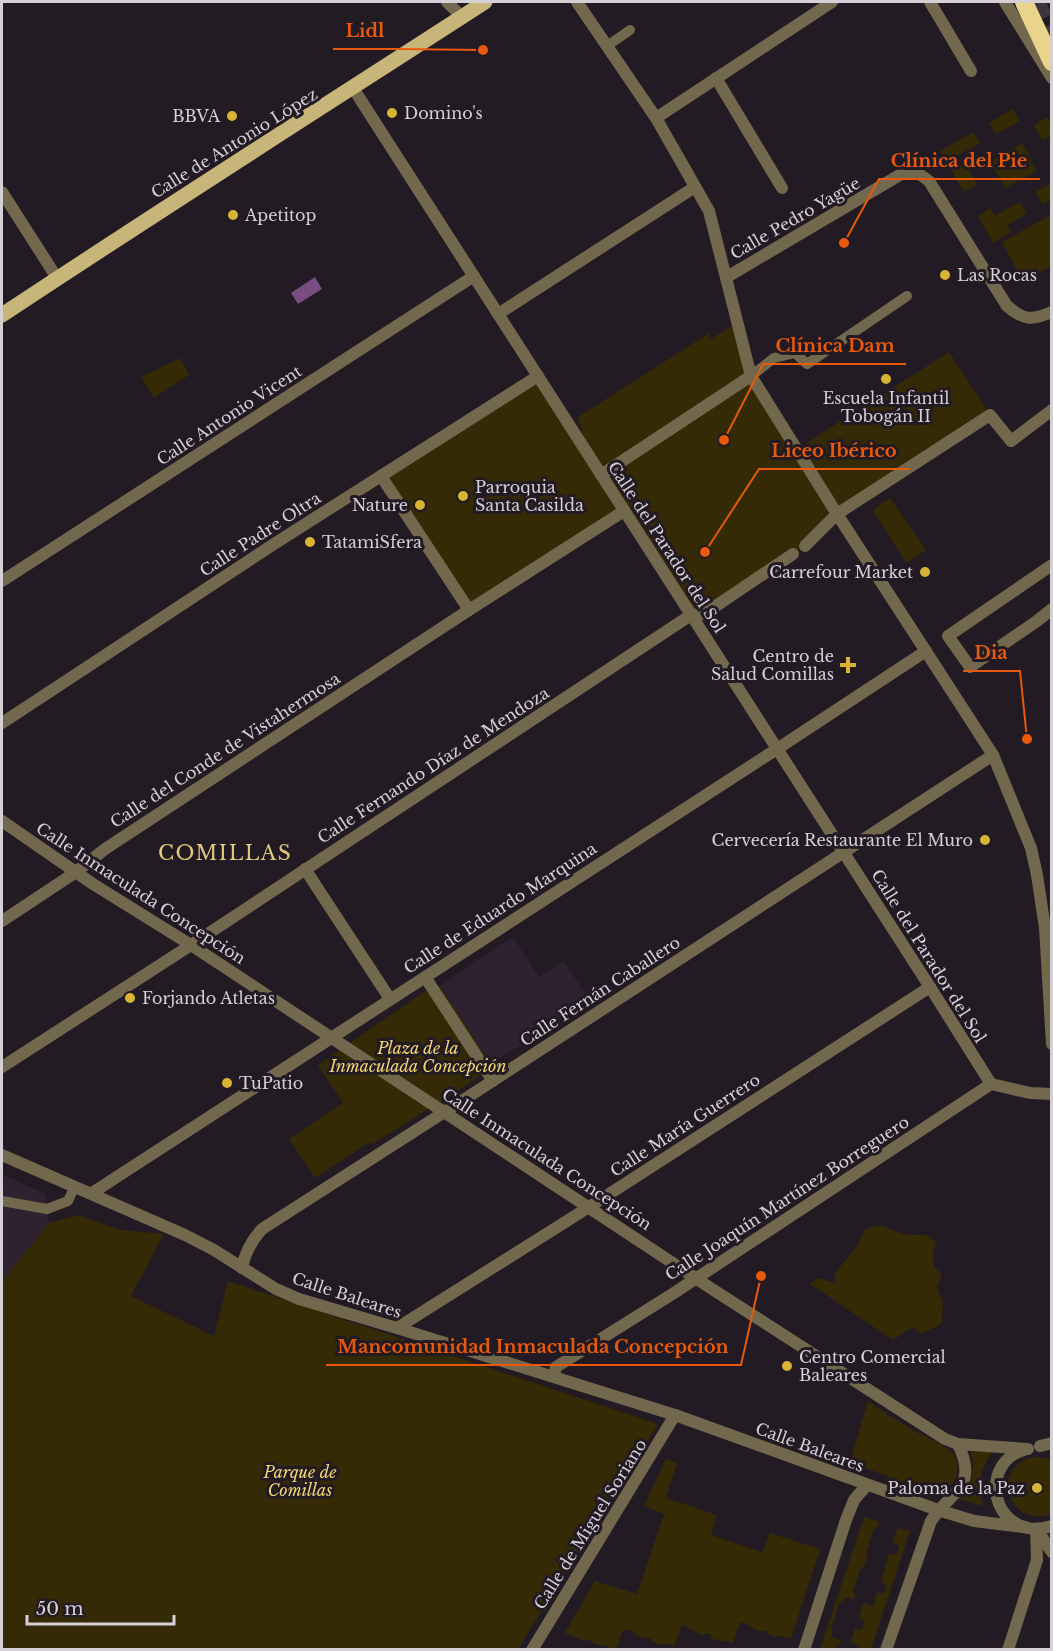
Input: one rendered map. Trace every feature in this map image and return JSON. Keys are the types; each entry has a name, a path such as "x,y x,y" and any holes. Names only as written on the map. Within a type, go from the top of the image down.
{"highway":[{"path":"1024,2 1052,62"}],"main road":[{"name":"Calle de Antonio López","path":"2,315 485,2"}],"street":[{"path":"447,2 462,17"},
{"path":"577,2 656,118 709,211 751,376 993,755 1030,848 1037,875 1045,928 1052,1044"},
{"path":"656,118 832,2"},
{"path":"930,2 971,71"},
{"path":"1005,2 1052,78"},
{"path":"716,78 782,188"},
{"name":"Calle del Parador del Sol","path":"353,88 991,1084"},
{"name":"Calle Pedro Yagüe","path":"727,277 903,173 918,173 929,182 1007,306 1020,316 1037,318 1052,312"},
{"path":"498,314 695,187"},
{"path":"2,192 57,278"},
{"name":"Calle Antonio Vicent","path":"2,581 474,276"},
{"name":"Calle Padre Oltra","path":"2,723 264,550 538,376"},
{"path":"601,475 751,376"},
{"path":"805,546 837,514 990,416 1011,441 1052,410"},
{"path":"381,476 470,610"},
{"name":"Calle del Conde de Vistahermosa","path":"2,921 76,872 105,849 624,511"},
{"name":"Calle Fernando Díaz de Mendoza","path":"2,1067 691,615 704,614 793,554"},
{"path":"1052,565 948,636 970,667 1052,609"},
{"name":"Calle de Eduardo Marquina","path":"92,1193 926,651"},
{"name":"Calle Fernán Caballero","path":"242,1268 250,1242 262,1229 993,755"},
{"name":"Calle Inmaculada Concepción","path":"2,821 76,872 945,1439 958,1444 1043,1447"},
{"path":"305,869 390,999"},
{"path":"424,977 493,1080"},
{"name":"Calle María Guerrero","path":"397,1328 930,987"},
{"path":"991,1084 1030,1093 1052,1094"},
{"name":"Calle Joaquín Martínez Borreguero","path":"554,1376 556,1367 991,1084"},
{"name":"Calle Baleares","path":"2,1155 185,1235 214,1250 276,1289 299,1299 675,1415 867,1485 974,1521 1036,1529 1052,1526"},
{"name":"Calle de Miguel Soriano","path":"532,1650 675,1415"},
{"path":"1022,1527 1010,1520 997,1499 995,1484 999,1471 1006,1460 1016,1452 1043,1447 1052,1435"},
{"path":"886,1650 931,1521 938,1510 956,1494 966,1475 964,1458 958,1444"},
{"path":"804,1650 846,1520 854,1500 867,1485"},
{"path":"1036,1529 1052,1553 1037,1560"},
{"path":"1008,1650 1037,1560 1036,1529"}],"lane":[{"path":"607,46 630,30"},
{"path":"751,376 774,358 795,353 807,364 908,296"},
{"path":"2,1201 47,1209 68,1201 75,1186"}],"shaded area":[{"path":"315,277 322,289 298,304 291,293"},
{"path":"513,937 539,977 563,961 590,1000 491,1064 440,986"},
{"path":"2,1174 45,1194 49,1223 2,1281"}],"green space":[{"path":"1013,109 1020,121 996,134 989,123"},
{"path":"1047,117 1051,125 1051,139 1050,136 1042,141 1034,125"},
{"path":"973,132 980,143 947,162 940,151"},
{"path":"1023,143 1037,171 1005,188 990,161"},
{"path":"964,162 977,185 964,192 951,169"},
{"path":"1051,183 1051,199 1043,205 1035,192"},
{"path":"1020,202 1027,214 1008,225 1011,232 993,243 978,216 990,208 995,216"},
{"path":"1051,215 1051,266 1023,282 1002,242"},
{"path":"738,322 751,376 797,449 949,352 990,415 838,514 805,546 704,614 691,615 624,511 469,610 381,476 538,376 587,451 578,417 711,332 709,340"},
{"path":"180,358 189,375 154,398 141,377"},
{"path":"890,498 926,550 906,563 874,512 875,508"},
{"name":"Plaza de la Inmaculada Concepción","path":"440,986 491,1064 487,1071 315,1178 289,1139 343,1103 318,1065 431,987"},
{"name":"Parque de Comillas","path":"78,1215 120,1230 164,1234 131,1296 214,1336 228,1281 658,1424 518,1649 2,1649 2,1281 49,1223"},
{"path":"879,1225 907,1235 926,1235 936,1242 933,1251 934,1267 942,1274 937,1286 943,1304 941,1324 921,1334 913,1327 893,1340 810,1284 818,1278 835,1283 835,1273 858,1245 865,1229"},
{"path":"868,1401 952,1452 957,1460 958,1468 955,1480 950,1486 940,1492 929,1492 850,1462"},
{"path":"970,1452 992,1452 980,1478 983,1506 959,1499 972,1477 973,1465"},
{"path":"1034,1457 1048,1458 1051,1461 1052,1513 1040,1516 1029,1515 1019,1509 1009,1492 1008,1481 1012,1471 1021,1462"},
{"path":"666,1459 677,1463 666,1498 717,1515 711,1535 762,1552 770,1533 820,1549 791,1639 776,1637 768,1634 768,1631 763,1630 762,1632 740,1622 733,1643 710,1638 711,1635 706,1633 704,1636 682,1625 674,1647 668,1644 658,1644 651,1641 651,1638 646,1637 645,1639 637,1636 632,1631 623,1630 616,1649 592,1643 593,1641 587,1639 586,1642 565,1633 595,1581 637,1594 664,1514 644,1506"},
{"path":"864,1517 879,1522 877,1529 874,1528 864,1568 861,1567 853,1593 854,1600 845,1597 842,1603 839,1603 831,1629 833,1630 831,1637 841,1640 835,1649 820,1649"},
{"path":"898,1528 910,1531 871,1649 858,1649 859,1646 850,1643 855,1629 862,1629 865,1621 859,1617 863,1603 873,1606 877,1593 884,1593 887,1586 881,1581 889,1554 897,1554 899,1546 893,1542"}],"tunnel":[{"path":"1036,2 1052,36"}],"place":[{"name":"Lidl","path":"483,50"},
{"name":"Domino's","path":"392,113"},
{"name":"BBVA","path":"232,116"},
{"name":"Apetitop","path":"233,215"},
{"name":"Clínica del Pie","path":"844,243"},
{"name":"Las Rocas","path":"945,275"},
{"name":"Escuela Infantil Tobogán II","path":"886,379"},
{"name":"Clínica Dam","path":"724,440"},
{"name":"Parroquia Santa Casilda","path":"463,496"},
{"name":"Nature","path":"420,505"},
{"name":"TatamiSfera","path":"310,542"},
{"name":"Liceo Ibérico","path":"705,552"},
{"name":"Carrefour Market","path":"925,572"},
{"name":"Centro de Salud Comillas","path":"848,665"},
{"name":"Dia","path":"1027,739"},
{"name":"Cervecería Restaurante El Muro","path":"985,840"},
{"name":"Forjando Atletas","path":"130,998"},
{"name":"TuPatio","path":"227,1083"},
{"name":"Mancomunidad Inmaculada Concepción","path":"761,1276"},
{"name":"Centro Comercial Baleares","path":"787,1366"},
{"name":"Paloma de la Paz","path":"1037,1488"}],"district":[{"name":"COMILLAS","path":"225,853"}]}
